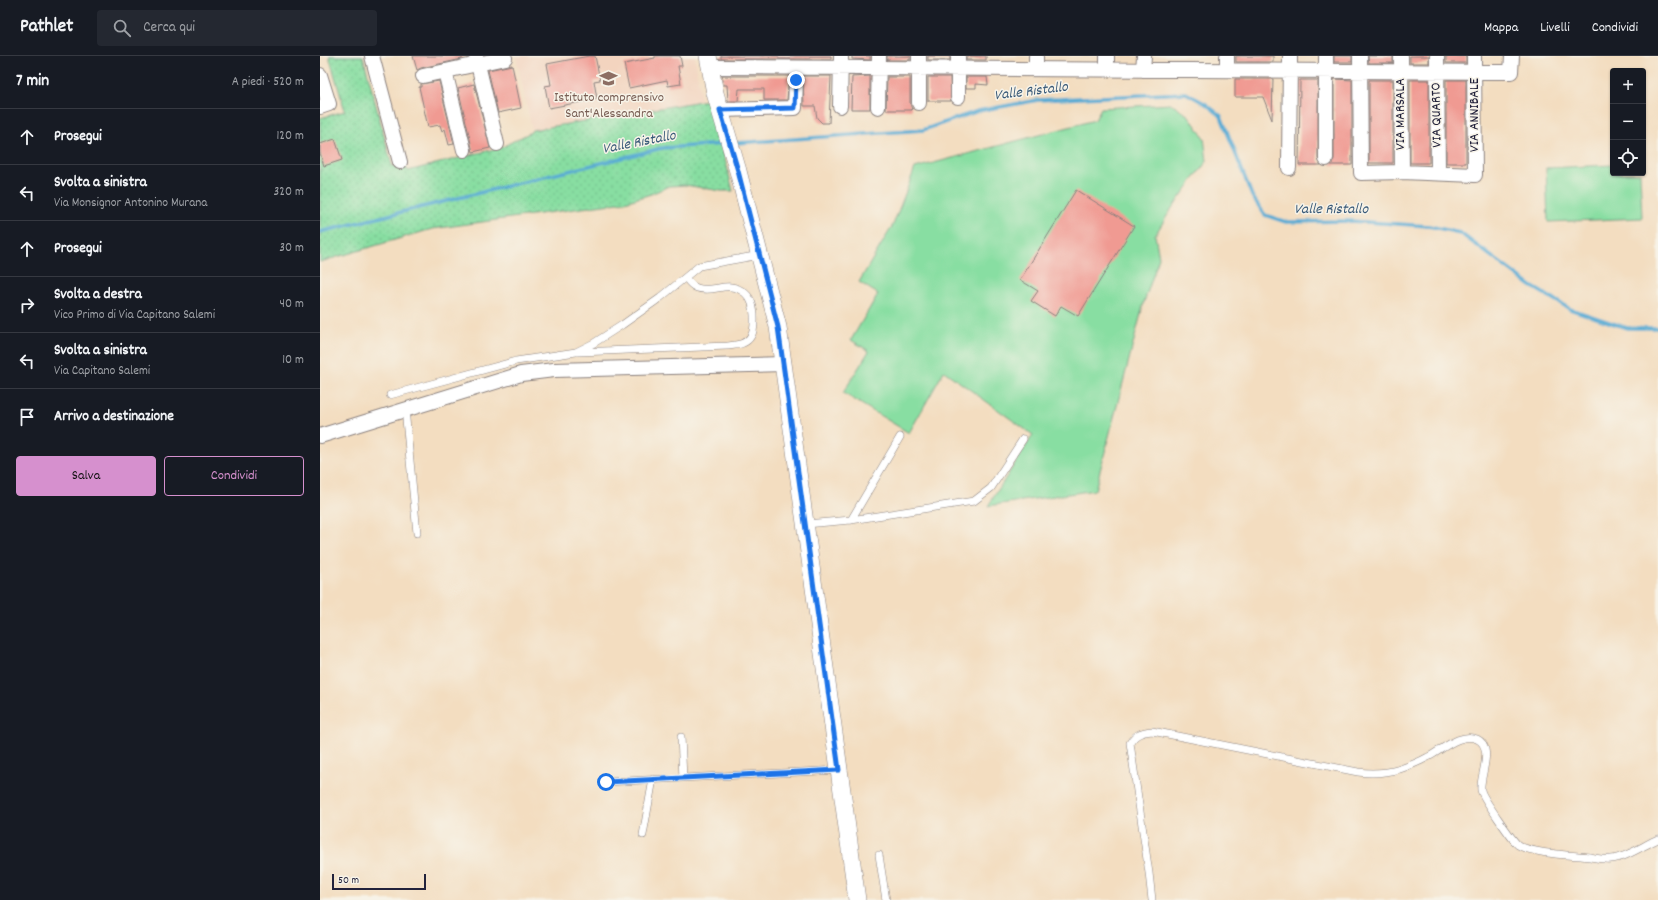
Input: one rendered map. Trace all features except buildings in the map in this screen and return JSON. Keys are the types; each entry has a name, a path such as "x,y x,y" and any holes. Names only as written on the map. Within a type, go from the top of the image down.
{"street":[{"path":"372,56 400,162"},
{"path":"1227,56 1227,70"},
{"path":"1289,168 1290,56"},
{"path":"1326,56 1326,158"},
{"path":"1360,56 1361,173 1438,173"},
{"name":"VIA MARSALA","path":"1401,56 1402,172"},
{"name":"VIA QUARTO","path":"1437,56 1438,173"},
{"name":"VIA ANNIBALE","path":"1438,173 1475,174 1474,56"},
{"path":"856,900 778,327 738,171 715,93 709,61 745,61 796,68 841,62 1183,62 1227,70 1511,72 1512,56"},
{"path":"423,76 445,71 477,60 505,58"},
{"path":"477,60 497,144"},
{"path":"840,106 841,62"},
{"path":"878,106 879,62"},
{"path":"919,62 919,103"},
{"path":"958,62 958,97"},
{"path":"721,113 795,108 796,68"},
{"path":"445,71 464,150"},
{"path":"320,75 325,105"},
{"path":"320,436 521,374 554,370 784,364"}],"lane":[{"path":"576,352 594,343 622,325 686,278 699,266 760,255"},
{"path":"390,395 516,361 576,352 727,346 740,344 749,340 753,333 754,322 754,309 750,298 741,290 731,286 698,289 690,284 686,278"},
{"path":"405,409 417,533"},
{"path":"851,520 900,437"},
{"path":"805,524 851,520 974,501 991,488 1022,439"},
{"path":"1152,900 1150,874 1130,743 1133,738 1143,732 1152,731 1371,774 1411,765 1429,757 1451,743 1461,739 1471,738 1478,740 1484,746 1486,753 1481,791 1504,827 1518,845 1533,850 1611,860 1658,839"},
{"path":"681,737 683,778"},
{"path":"606,782 839,770"},
{"path":"643,835 653,779"},
{"path":"879,855 886,900"}],"shaded area":[{"name":"Istituto comprensivo Sant'Alessandra","path":"516,56 695,56 701,101 532,130"}],"green space":[{"path":"329,56 363,56 392,166 405,166 408,171 502,147 531,132 532,130 707,100 715,119 733,191 721,191 685,185 669,186 651,194 625,202 432,229 320,262 320,118 345,111"},
{"path":"1171,104 1189,116 1204,138 1207,161 1172,208 1155,235 1159,258 1144,302 1095,490 988,506 1033,435 944,371 909,433 843,393 869,351 851,340 878,294 859,282 893,225 915,168 1095,120 1101,108"},
{"path":"1610,165 1610,176 1640,176 1642,218 1548,222 1546,168"}],"waterway":[{"name":"Valle Ristallo","path":"735,143 923,130 978,111 1038,100 1186,93 1206,104 1221,116 1252,196 1265,215 1286,222 1350,221 1429,226 1460,233 1531,286 1570,309 1627,328 1658,328"},
{"name":"Valle Ristallo","path":"320,232 662,148 725,144"}],"place":[{"name":"Istituto comprensivo Sant'Alessandra","path":"609,78"}],"route":[{"path":"606,782 839,770 778,327 738,171 720,110 795,108 796,80"}]}
